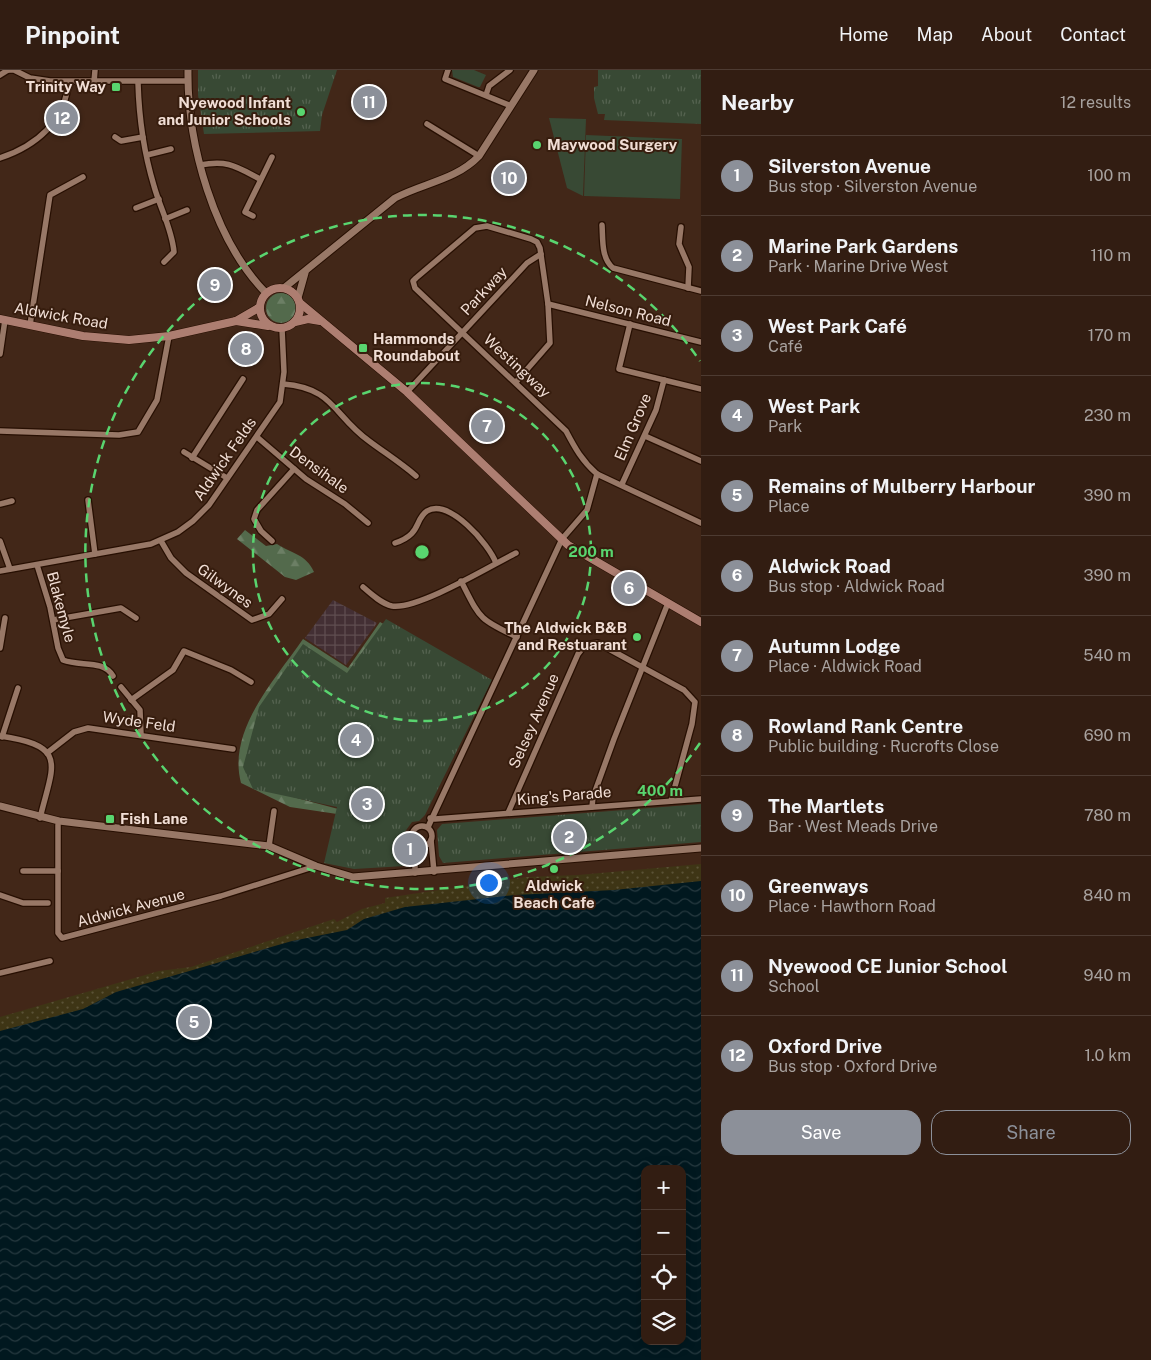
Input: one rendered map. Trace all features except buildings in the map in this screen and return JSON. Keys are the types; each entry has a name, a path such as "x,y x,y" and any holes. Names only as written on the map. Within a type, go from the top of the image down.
{"main road":[{"path":"236,321 260,306 266,294 271,290 284,288 290,290 320,321 347,340 407,392 574,549 701,622"},
{"path":"295,322 300,314 299,300"},
{"path":"260,306 261,316 269,326"},
{"name":"Aldwick Road","path":"3,319 83,336 129,340 169,336 236,321"},
{"path":"236,321 282,329 295,322 308,319 320,321"}],"street":[{"path":"0,74 8,70 14,70 30,78 68,82 188,81"},
{"path":"94,82 95,70"},
{"path":"188,70 200,164 214,208 244,268 266,294"},
{"path":"448,70 445,79 511,106"},
{"path":"486,95 490,86 510,70"},
{"path":"284,288 305,273 395,198 410,190 462,171 479,156 534,70"},
{"path":"0,158 27,146 49,129 64,108 68,82"},
{"path":"138,82 147,155 173,241 174,252 164,262"},
{"path":"427,124 438,133 466,146 479,156"},
{"path":"115,137 121,140 144,136"},
{"path":"147,155 171,149"},
{"path":"253,216 245,212 272,157"},
{"path":"200,164 220,162 260,179"},
{"path":"30,325 50,195 83,176"},
{"path":"136,208 159,199"},
{"path":"165,219 187,210"},
{"path":"602,225 605,257 608,264 613,268 701,291"},
{"name":"Westingway","path":"541,254 537,242 531,239 487,226 480,226 475,228 413,282 414,288 566,430 580,459 597,474"},
{"path":"681,227 679,244 689,267 688,288"},
{"path":"516,382 549,346 548,304 541,254"},
{"name":"Parkway","path":"407,392 533,257 541,254"},
{"path":"299,300 305,273"},
{"name":"Nelson Road","path":"548,304 701,342"},
{"path":"0,354 3,319"},
{"path":"630,324 619,369 701,389"},
{"name":"Aldwick Felds","path":"0,571 161,540 178,532 205,510 280,402 284,372 282,329"},
{"path":"0,431 120,435 138,432 157,400 169,336"},
{"path":"192,458 243,379"},
{"name":"Elm Grove","path":"622,484 646,436 656,410 664,380"},
{"path":"283,384 302,385 326,397 369,441 416,476"},
{"path":"646,436 701,460"},
{"name":"Densihale","path":"256,437 294,469 345,504 368,523"},
{"path":"184,452 227,478"},
{"path":"272,540 261,531 254,519 257,510 294,469"},
{"path":"428,827 430,818 562,539 587,510 597,474 622,484 701,523"},
{"path":"88,500 95,554"},
{"path":"0,504 12,501"},
{"path":"395,543 408,539 417,528 425,512 435,508 444,508 482,540 491,551 496,563"},
{"path":"0,540 10,569"},
{"name":"Gilwynes","path":"161,540 171,558 186,573 252,620 269,614 282,599"},
{"path":"363,587 375,598 392,606 408,605 516,553"},
{"name":"Blakemyle","path":"37,565 63,660 74,664 102,665 109,669 113,676"},
{"path":"461,581 481,618 487,623 517,637"},
{"path":"592,806 614,739 668,603"},
{"path":"53,620 121,608 136,618"},
{"path":"0,648 5,618"},
{"name":"Selsey Avenue","path":"508,814 578,654 585,645 598,643 643,666"},
{"path":"131,700 173,670 189,645"},
{"path":"184,651 231,670 251,682"},
{"path":"643,666 684,690 696,702 692,724 671,800"},
{"path":"120,687 140,710 141,734"},
{"path":"18,688 1,736 32,742 52,759 52,772 40,818"},
{"name":"Wyde Feld","path":"47,753 74,732 88,728 141,734 233,749"},
{"name":"King's Parade","path":"430,818 701,799"},
{"path":"0,806 40,818 269,846 316,866 353,877 434,872 701,848"},
{"path":"269,846 274,811"},
{"name":"Aldwick Avenue","path":"58,824 58,933 62,938 221,896 316,866"},
{"path":"415,873 415,843 412,837 415,828 421,825 428,827 432,831 434,872"},
{"path":"415,843 424,846 431,840"},
{"path":"23,871 58,871"},
{"path":"0,895 22,903 48,903"},
{"path":"0,974 50,961"}],"shaded area":[{"path":"333,600 377,623 346,665 305,638"}],"green space":[{"path":"198,70 337,70 322,115 320,131 204,134 198,95"},
{"path":"452,70 474,70 486,75 480,87 478,87 453,77"},
{"path":"598,70 701,70 701,124 604,120 605,114 598,114 594,98 594,87 598,86"},
{"path":"549,118 586,119 583,196 567,188"},
{"path":"586,135 682,139 680,199 584,196"},
{"path":"281,293 287,294 295,302 295,314 287,322 281,323 275,322 267,314 266,308 267,302 275,294"},
{"path":"245,530 266,546 277,544 303,558 314,572 296,580 285,577 237,539"},
{"path":"386,619 492,680 425,815 419,821 412,822 404,833 407,839 409,863 405,866 354,869 324,863 337,807 253,789 243,767 259,707 303,644 347,673"},
{"path":"380,622 401,634 293,797 342,810 337,814 290,807 241,783 238,763 247,725 267,689 303,639 348,668"},
{"path":"701,804 701,842 443,863 439,856 437,830 442,824"}],"sand":[{"path":"701,864 701,936 0,1073 0,1017 159,971 191,967 334,919 337,922 362,909 385,903 385,898 526,877 578,875"}],"water":[{"path":"701,881 701,1360 0,1360 0,1031 83,1009 116,992 292,941 347,930 364,919 405,907 515,895 614,890"}],"place":[{"name":"Trinity Way","path":"116,87"},
{"name":"Nyewood CE Junior School","path":"369,102"},
{"name":"Nyewood Infant and Junior Schools","path":"301,112"},
{"name":"Oxford Drive","path":"62,118"},
{"name":"Maywood Surgery","path":"537,145"},
{"name":"Greenways","path":"509,178"},
{"name":"The Martlets","path":"215,285"},
{"name":"Hammonds Roundabout","path":"363,348"},
{"name":"Rowland Rank Centre","path":"246,349"},
{"name":"Autumn Lodge","path":"487,426"},
{"name":"Aldwick Road","path":"629,588"},
{"name":"The Aldwick B&B and Restuarant","path":"637,637"},
{"name":"West Park","path":"356,740"},
{"name":"West Park Café","path":"367,804"},
{"name":"Fish Lane","path":"110,819"},
{"name":"Marine Park Gardens","path":"569,837"},
{"name":"Silverston Avenue","path":"410,849"},
{"name":"Aldwick Beach Cafe","path":"554,869"},
{"name":"Remains of Mulberry Harbour","path":"194,1022"}]}
